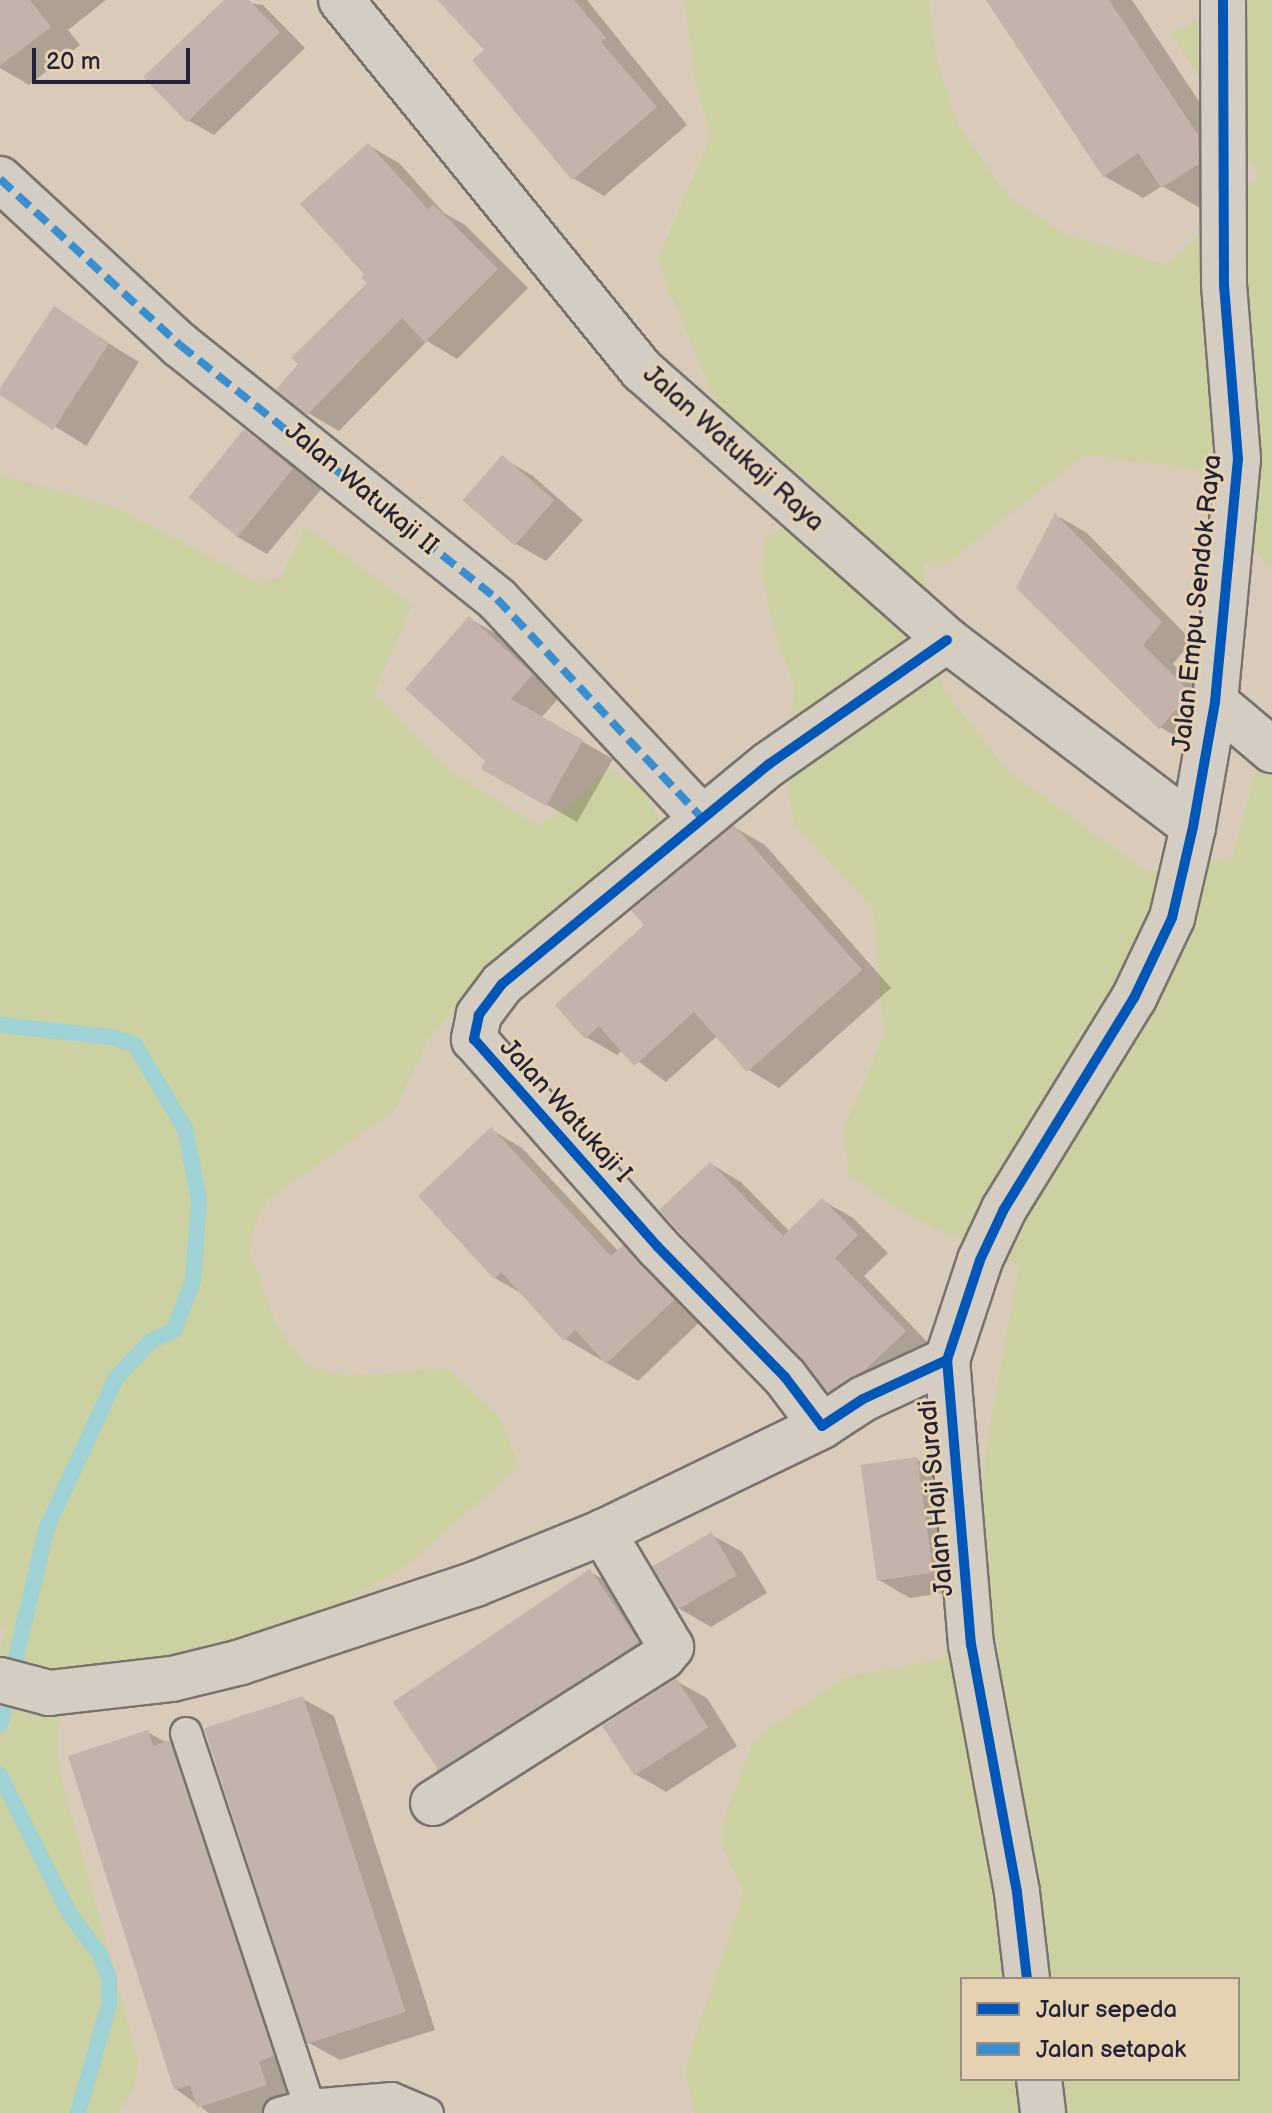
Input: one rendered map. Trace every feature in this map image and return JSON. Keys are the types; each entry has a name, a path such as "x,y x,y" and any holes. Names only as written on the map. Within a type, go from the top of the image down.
{"street":[{"name":"Jalan Watukaji Raya","path":"341,0 643,371 947,640 1193,827"},
{"name":"Jalan Empu Sendok Raya","path":"1193,827 1215,702 1238,459 1224,284 1223,0"},
{"name":"Jalan Watukaji II","path":"0,179 180,345 497,599 703,819"},
{"name":"Jalan Watukaji I","path":"822,1426 785,1377 658,1247 474,1039 479,1015 502,984 769,764 947,640"},
{"path":"1215,702 1272,750"},
{"name":"Jalan Haji Suradi","path":"1027,1977 1017,1892 971,1645 947,1360 980,1260 1004,1209 1134,998 1172,918 1193,827"},
{"path":"0,1680 49,1693 172,1679 241,1662 475,1584 603,1532 822,1426 863,1399 947,1360"},
{"path":"433,1803 663,1657 671,1647 603,1532"},
{"path":"1039,2081 1043,2113"}],"lane":[{"path":"186,1733 309,2105"},
{"path":"279,2113 309,2105 392,2098 428,2113"}],"green space":[{"path":"685,0 928,0 937,60 956,122 1009,198 1066,235 1168,265 1259,177 1172,34 1232,0 1272,0 1272,571 1195,469 1084,455 949,562 923,562 944,690 1007,771 1147,872 1232,858 1272,717 1272,2113 695,2113 686,2075 691,2048 744,1893 722,1847 723,1821 750,1750 766,1731 844,1678 943,1659 982,1516 986,1450 1019,1265 911,1217 849,1175 844,1128 884,1036 873,908 795,825 787,785 794,684 773,628 762,570 764,538 835,505 725,411 711,391 665,280 659,257 711,136 694,75"},
{"path":"0,475 114,507 259,583 281,578 305,527 412,605 374,693 445,768 538,826 573,803 609,768 647,793 662,828 446,1018 427,1041 395,1110 268,1199 255,1225 249,1251 276,1324 306,1366 348,1376 448,1369 499,1417 519,1466 403,1568 291,1631 175,1657 83,1666 57,1731 58,1766 138,2060 134,2091 117,2113 0,2113 0,1646 7,1629 0,1624"}],"building":[{"path":"0,0 30,0 51,27 0,66"},
{"path":"224,0 249,0 280,32 187,122 143,77"},
{"path":"437,0 574,0 606,38 601,42 657,107 572,180 472,60 484,50"},
{"path":"986,0 1109,0 1198,135 1199,164 1161,188 1138,153 1103,177"},
{"path":"368,143 428,209 433,204 498,269 425,342 402,318 307,415 276,390 298,364 291,358 367,283 361,278 364,274 300,204"},
{"path":"54,306 109,343 53,430 0,395 0,388"},
{"path":"244,429 293,469 238,537 189,497"},
{"path":"502,455 554,500 515,546 463,500"},
{"path":"1055,513 1162,622 1143,645 1191,693 1159,729 1016,588"},
{"path":"469,616 533,674 511,699 583,740 546,806 481,769 485,761 405,689"},
{"path":"734,825 862,970 747,1072 694,1012 634,1066 599,1026 585,1039 555,1005 644,925 631,910"},
{"path":"491,1127 611,1256 623,1245 674,1300 606,1364 575,1330 564,1341 501,1272 494,1279 418,1196"},
{"path":"710,1162 783,1236 822,1198 858,1235 835,1258 906,1331 865,1370 828,1392 659,1210"},
{"path":"917,1457 933,1573 877,1581 861,1465"},
{"path":"712,1532 737,1575 677,1610 652,1566"},
{"path":"590,1569 639,1642 442,1775 393,1702"},
{"path":"676,1678 708,1727 634,1775 602,1726"},
{"path":"303,1696 406,2012 307,2044 204,1728"},
{"path":"148,1730 153,1746 170,1740 274,2055 259,2062 267,2085 197,2108 190,2085 174,2090 68,1756"}],"waterway":[{"path":"0,1025 112,1037 135,1045 185,1129 199,1200 193,1281 174,1330 151,1341 116,1378 47,1527 0,1724"},
{"path":"0,1775 69,1913 101,1956 109,1979 109,2004 78,2113"}],"marked path":[{"path":"0,179 180,345 497,599 703,819"}],"cycle path":[{"path":"1027,1977 1017,1892 971,1645 947,1360 980,1260 1004,1209 1134,998 1172,918 1193,827 1215,702 1238,459 1224,284 1223,0"},
{"path":"947,640 769,764 502,984 479,1015 474,1039 658,1247 785,1377 822,1426 863,1399 947,1360"}]}
